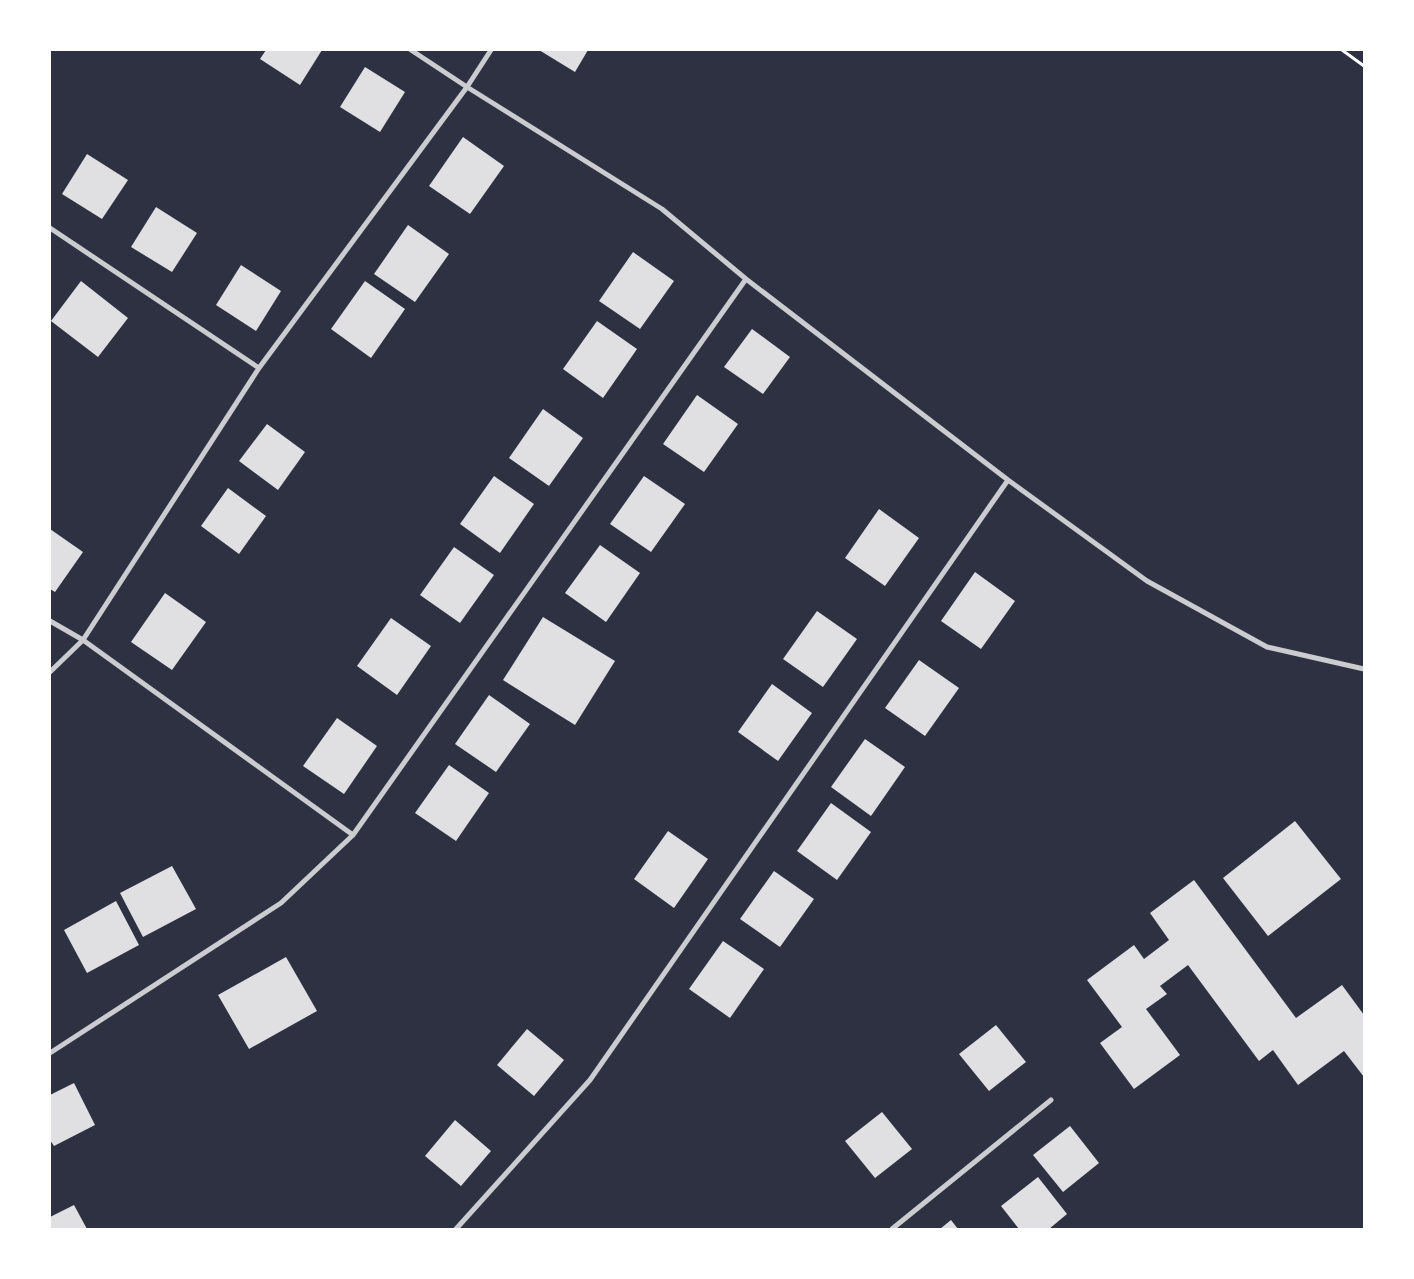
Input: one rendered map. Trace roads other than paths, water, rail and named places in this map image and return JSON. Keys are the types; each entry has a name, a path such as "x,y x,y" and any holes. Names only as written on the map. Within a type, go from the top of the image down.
{"street":[{"path":"411,50 467,88 662,208 746,279 1008,480 1146,580 1266,647 1364,669"},
{"path":"50,672 83,640 259,368 467,88 491,50"},
{"path":"50,228 259,368"},
{"path":"50,1053 281,903 353,835 746,279"},
{"path":"456,1229 590,1080 1008,480"},
{"path":"50,621 83,640 353,835"},
{"path":"892,1229 1050,1100"}]}
